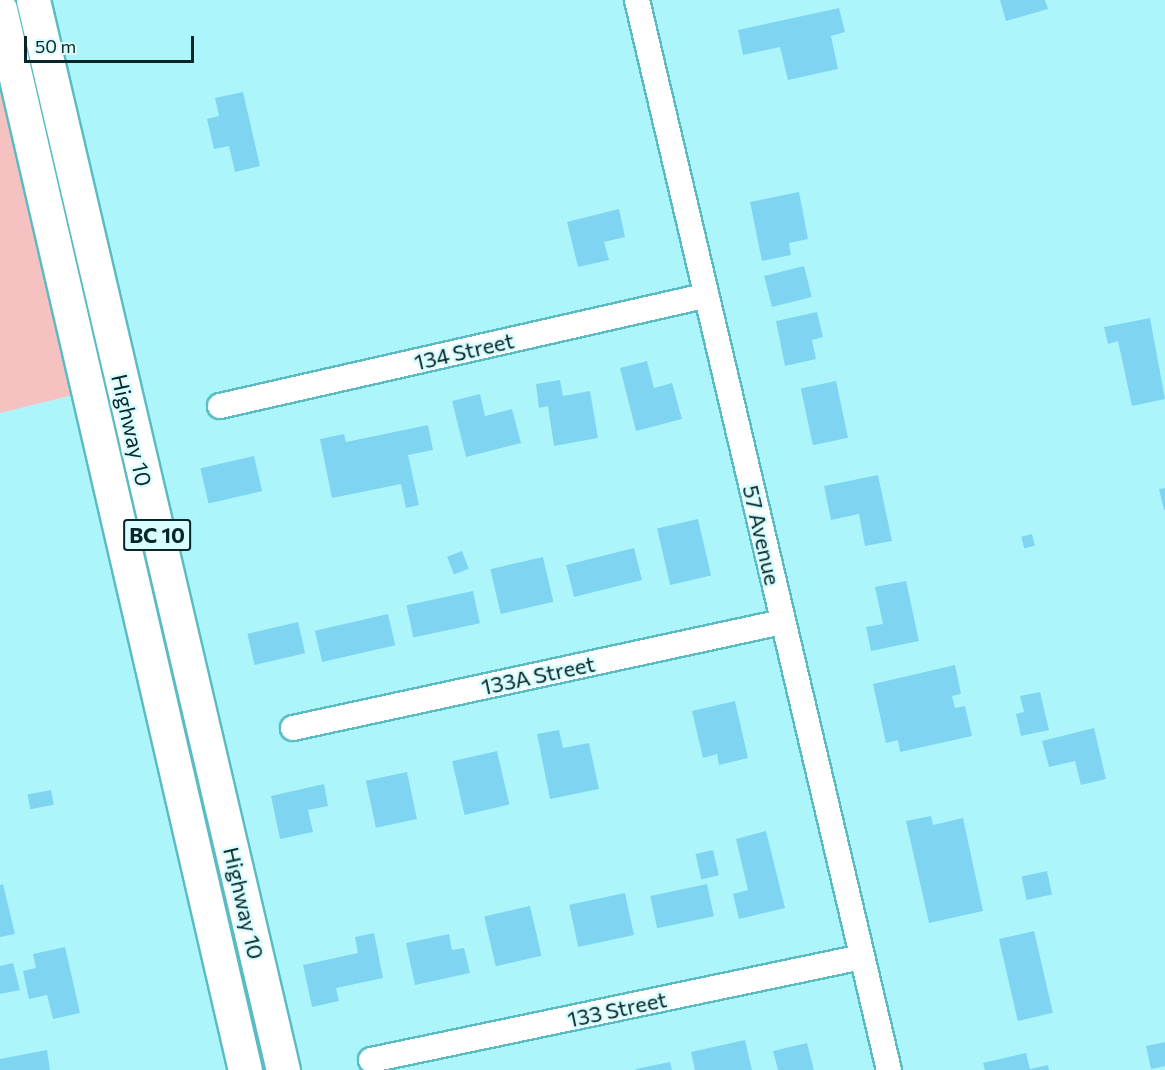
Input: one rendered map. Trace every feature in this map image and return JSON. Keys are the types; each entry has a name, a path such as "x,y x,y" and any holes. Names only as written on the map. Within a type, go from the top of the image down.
{"highway":[{"name":"Highway 10","path":"33,0 283,1070"},
{"name":"Highway 10","path":"0,9 245,1070"}],"street":[{"name":"57 Avenue","path":"637,0 889,1070"},
{"name":"134 Street","path":"220,406 707,295"},
{"name":"133A Street","path":"293,728 782,622"},
{"name":"133 Street","path":"371,1060 862,957"}],"shaded area":[{"path":"0,72 73,395 0,413"}],"building":[{"path":"1000,0 1045,0 1048,9 1006,21"},
{"path":"839,8 845,32 831,36 838,69 788,80 780,47 743,55 738,30"},
{"path":"243,92 260,166 235,172 229,146 214,149 207,119 219,116 215,98"},
{"path":"799,192 808,239 789,243 791,255 762,261 750,202"},
{"path":"619,209 625,237 604,242 609,260 578,267 567,222"},
{"path":"804,266 812,297 772,307 764,276"},
{"path":"817,312 823,337 812,340 816,359 785,366 776,321"},
{"path":"1150,318 1165,399 1132,406 1118,341 1108,344 1104,327"},
{"path":"647,361 654,388 672,383 682,419 636,431 620,368"},
{"path":"560,380 563,396 590,391 598,438 554,446 548,406 539,408 536,384"},
{"path":"836,381 848,438 813,445 801,388"},
{"path":"480,394 485,416 512,409 521,443 466,457 452,401"},
{"path":"428,425 433,450 408,455 419,505 406,508 401,484 332,498 320,439 344,434 346,442"},
{"path":"254,456 262,491 209,503 200,468"},
{"path":"878,475 892,541 865,546 859,514 831,520 824,486"},
{"path":"1165,488 1165,510 1164,510 1159,489"},
{"path":"698,519 711,576 670,585 657,528"},
{"path":"1032,534 1035,546 1024,548 1021,537"},
{"path":"634,548 642,580 574,597 566,565"},
{"path":"462,551 469,569 454,574 447,557"},
{"path":"543,557 553,602 501,614 490,569"},
{"path":"906,581 919,641 871,651 866,627 883,624 875,587"},
{"path":"473,591 480,623 413,637 406,605"},
{"path":"388,614 395,645 322,662 315,631"},
{"path":"298,622 305,653 255,665 247,634"},
{"path":"955,665 961,694 952,696 955,708 965,706 972,736 900,752 898,740 886,743 873,684"},
{"path":"1040,692 1049,730 1021,736 1016,714 1024,712 1020,696"},
{"path":"735,701 748,758 719,765 717,754 703,758 692,711"},
{"path":"1094,728 1106,779 1081,785 1075,761 1049,767 1042,741"},
{"path":"559,730 563,748 589,743 599,789 550,799 537,734"},
{"path":"497,751 509,805 465,815 452,761"},
{"path":"407,772 417,819 376,828 366,781"},
{"path":"324,784 328,806 308,810 313,832 280,839 271,796"},
{"path":"51,790 54,805 30,809 27,795"},
{"path":"931,816 933,825 963,818 983,911 929,923 906,821"},
{"path":"766,831 785,908 739,919 733,894 748,890 736,839"},
{"path":"713,850 719,875 701,879 695,854"},
{"path":"1047,871 1052,894 1027,900 1022,876"},
{"path":"3,884 15,934 0,937 0,885"},
{"path":"707,884 714,916 657,928 650,896"},
{"path":"625,893 634,935 578,947 569,905"},
{"path":"530,906 541,956 496,966 484,917"},
{"path":"1034,931 1053,1013 1018,1021 999,939"},
{"path":"374,933 383,978 336,988 339,1001 312,1007 303,965 358,953 355,937"},
{"path":"449,934 452,950 464,948 470,973 415,985 406,943"},
{"path":"65,947 80,1013 53,1019 47,995 29,999 23,971 36,968 33,954"},
{"path":"13,963 20,990 0,994 0,966"},
{"path":"745,1040 752,1070 695,1070 691,1052"},
{"path":"1165,1042 1165,1066 1151,1069 1146,1046"},
{"path":"807,1043 814,1070 778,1070 773,1051"},
{"path":"47,1050 50,1070 0,1070 0,1059"},
{"path":"1026,1053 1030,1069 1048,1065 1049,1070 985,1070 983,1063"},
{"path":"670,1062 672,1070 636,1070 636,1069"}]}
